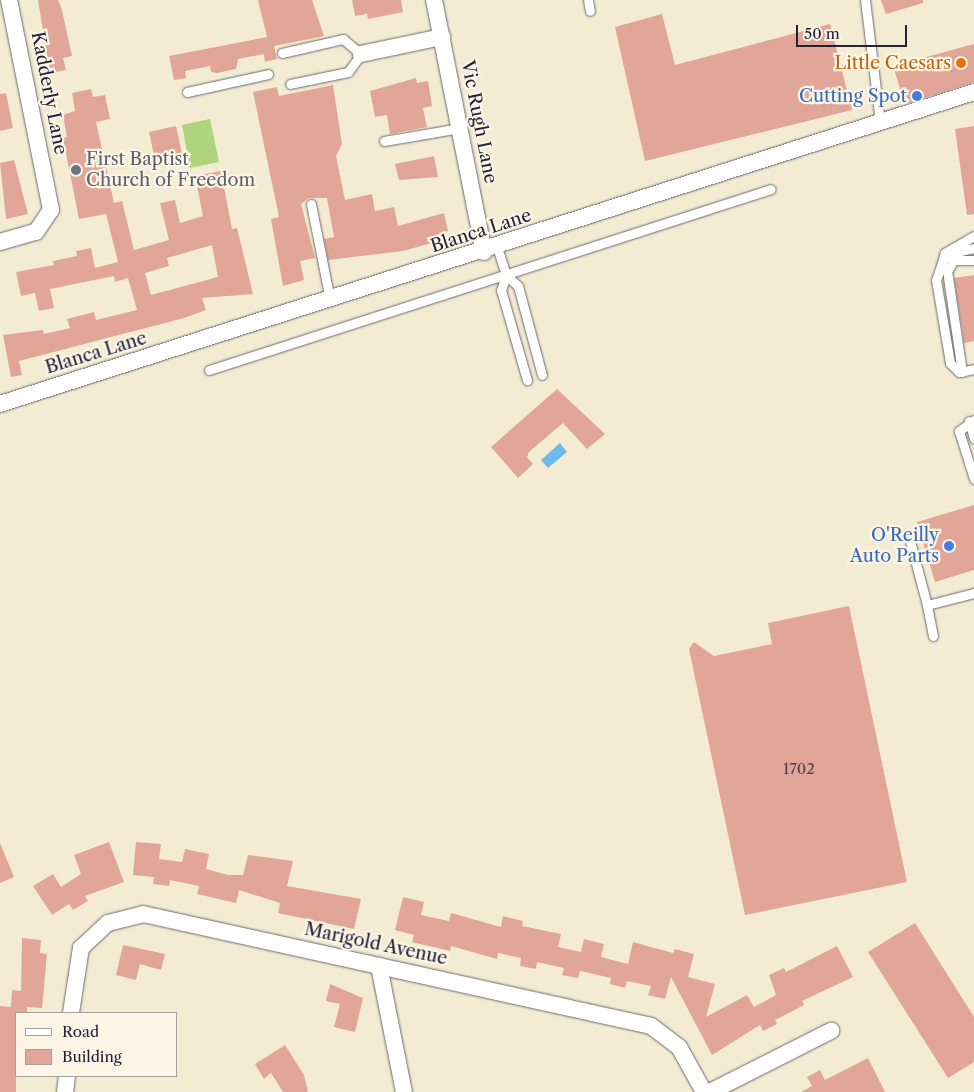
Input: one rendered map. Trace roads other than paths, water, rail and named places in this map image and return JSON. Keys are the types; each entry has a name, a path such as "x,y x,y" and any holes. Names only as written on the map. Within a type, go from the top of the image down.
{"street":[{"name":"Kadderly Lane","path":"0,242 22,237 45,224 50,202 10,0"},
{"name":"Vic Rugh Lane","path":"434,0 460,128 490,249"},
{"path":"360,54 442,37"},
{"name":"Blanca Lane","path":"0,404 490,249 974,92"},
{"name":"Marigold Avenue","path":"71,1012 74,975 81,948 108,923 131,914 172,919 651,1026 679,1047 704,1092"},
{"path":"379,966 404,1092"},
{"path":"710,1092 831,1031"},
{"path":"65,1092 67,1077"}],"lane":[{"path":"588,0 590,11"},
{"path":"865,0 880,123"},
{"path":"282,53 343,39 360,54 348,72 290,84"},
{"path":"187,92 268,74"},
{"path":"384,141 460,128"},
{"path":"209,370 771,189"},
{"path":"310,204 330,300"},
{"path":"962,372 950,363 936,280 945,254 974,236"},
{"path":"962,372 949,264 960,251 974,248"},
{"path":"490,249 506,275 518,286 542,375"},
{"path":"949,264 958,258 974,260"},
{"path":"506,275 501,290 527,380"},
{"path":"962,372 974,369"},
{"path":"971,421 974,438"},
{"path":"971,421 959,434 974,479"},
{"path":"909,537 933,636"},
{"path":"927,605 974,593"}],"water":[{"path":"560,443 567,452 548,468 541,460"}],"place":[{"name":"Little Caesars","path":"961,63"},
{"name":"Cutting Spot","path":"917,96"},
{"name":"First Baptist Church of Freedom","path":"76,170"},
{"name":"O'Reilly Auto Parts","path":"949,546"}]}
